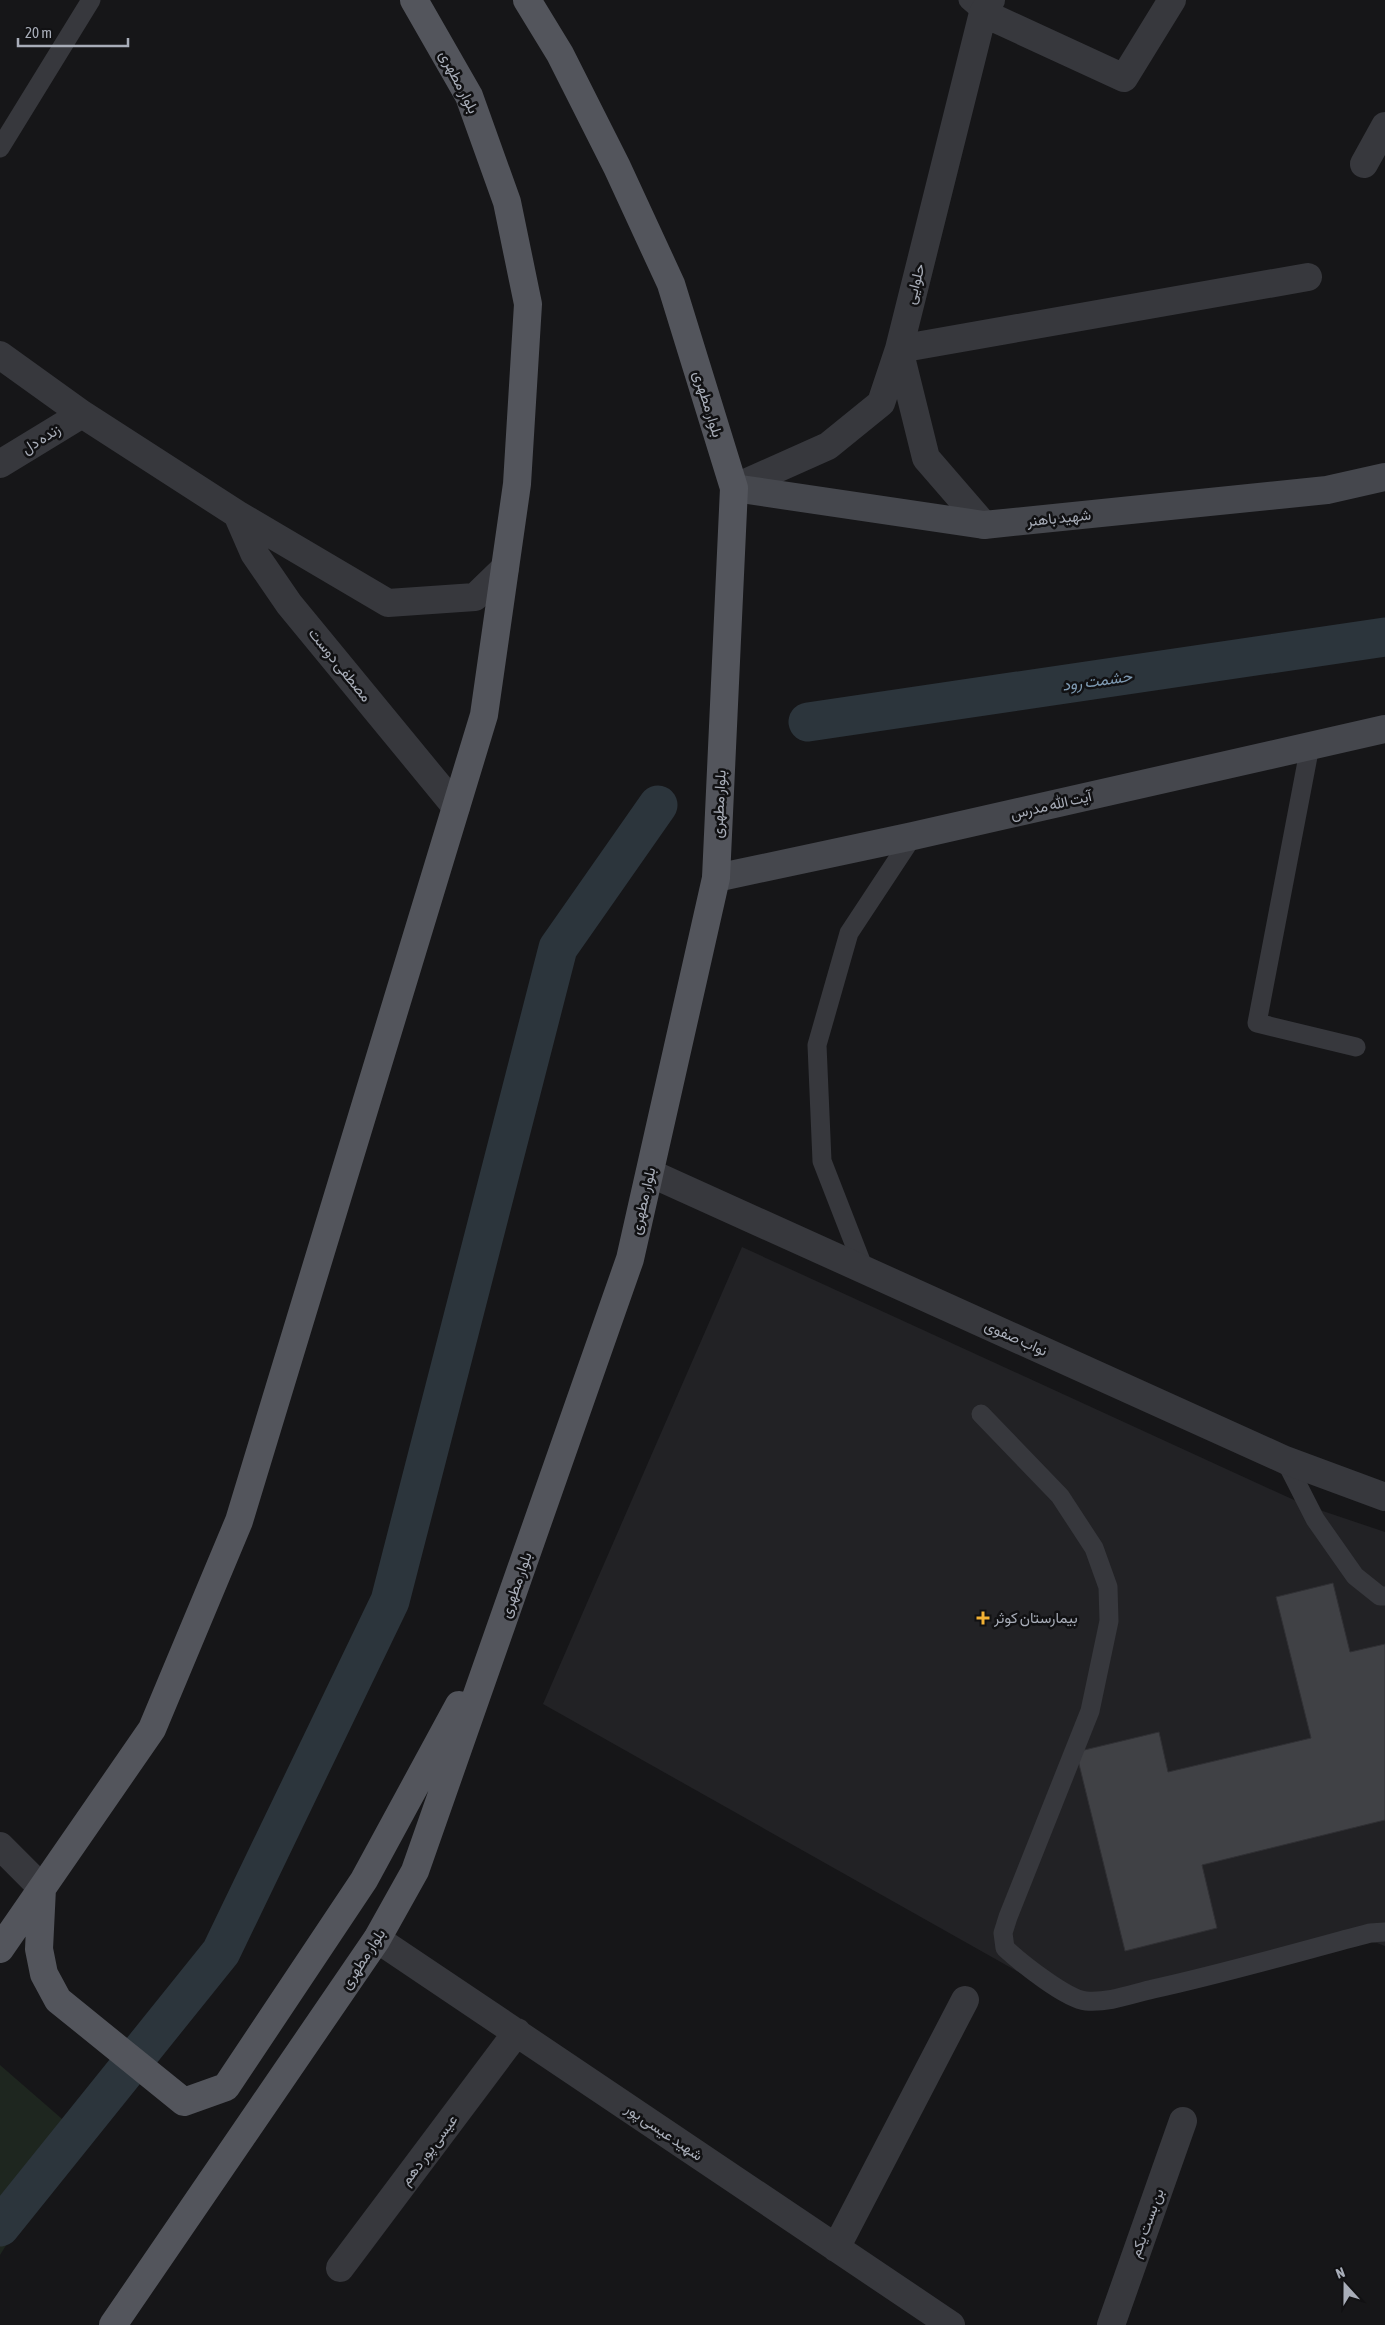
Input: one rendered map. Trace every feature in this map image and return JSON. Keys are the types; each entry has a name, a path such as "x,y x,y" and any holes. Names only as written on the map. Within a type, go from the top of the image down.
{"main road":[{"name":"بلوار مطهری","path":"0,1949 152,1729 239,1521 484,715 517,484 528,304 507,202 469,96 414,0"},
{"name":"بلوار مطهری","path":"113,2325 378,1939 415,1870 630,1259 716,878 734,488 672,284 560,54 527,0"},
{"name":"شهید باهنر","path":"734,488 984,526 1327,490 1385,478"},
{"name":"آیت الله مدرس","path":"716,878 914,836 1385,729"},
{"path":"42,1888 39,1949 44,1974 58,2000 184,2102 226,2087 364,1880 499,1632"}],"street":[{"path":"980,4 1124,78 1172,0"},
{"name":"حلوایی","path":"734,488 828,446 880,403 900,349 980,4"},
{"path":"1364,164 1385,126"},
{"path":"984,526 926,458 900,349 1308,277"},
{"path":"0,355 82,414 237,514 388,603 475,597 504,568"},
{"name":"زنده دل","path":"0,464 82,414"},
{"name":"مصطفی دوست","path":"237,514 254,554 290,604 456,807"},
{"name":"نواب صفوی","path":"650,1173 1285,1460 1385,1496"},
{"path":"0,1846 42,1888"},
{"name":"شهید عیسی پور","path":"378,1939 836,2248 941,2323"},
{"path":"836,2248 965,2000"},
{"name":"عیسی پور دهم","path":"340,2268 517,2032"},
{"name":"بن بست یکم","path":"1110,2325 1183,2121"}],"lane":[{"path":"0,148 91,0"},
{"path":"1310,746 1257,1023 1356,1047"},
{"path":"864,1269 822,1161 817,1045 849,933 914,836"},
{"path":"981,1414 1060,1496 1094,1548 1108,1587 1109,1621 1090,1711 1008,1917 1003,1933 1005,1948 1018,1960 1065,1993 1085,2001 1107,2000 1370,1933 1385,1932"},
{"path":"1285,1460 1314,1519 1355,1576 1380,1596 1385,1596"}],"shaded area":[{"name":"بیمارستان کوثر","path":"742,1247 1305,1505 1385,1532 1385,1946 1377,1943 1347,1942 1084,2009 543,1704"},
{"path":"0,2065 77,2132 0,2255"}],"building":[{"path":"1333,1583 1350,1652 1385,1644 1385,1820 1202,1865 1217,1928 1125,1951 1076,1752 1159,1732 1168,1772 1311,1738 1276,1597"}],"waterway":[{"name":"حشمت رود","path":"808,722 1385,637"},
{"path":"0,2227 221,1952 390,1601 558,948 658,805"}],"place":[{"name":"بیمارستان کوثر","path":"983,1618"}]}
